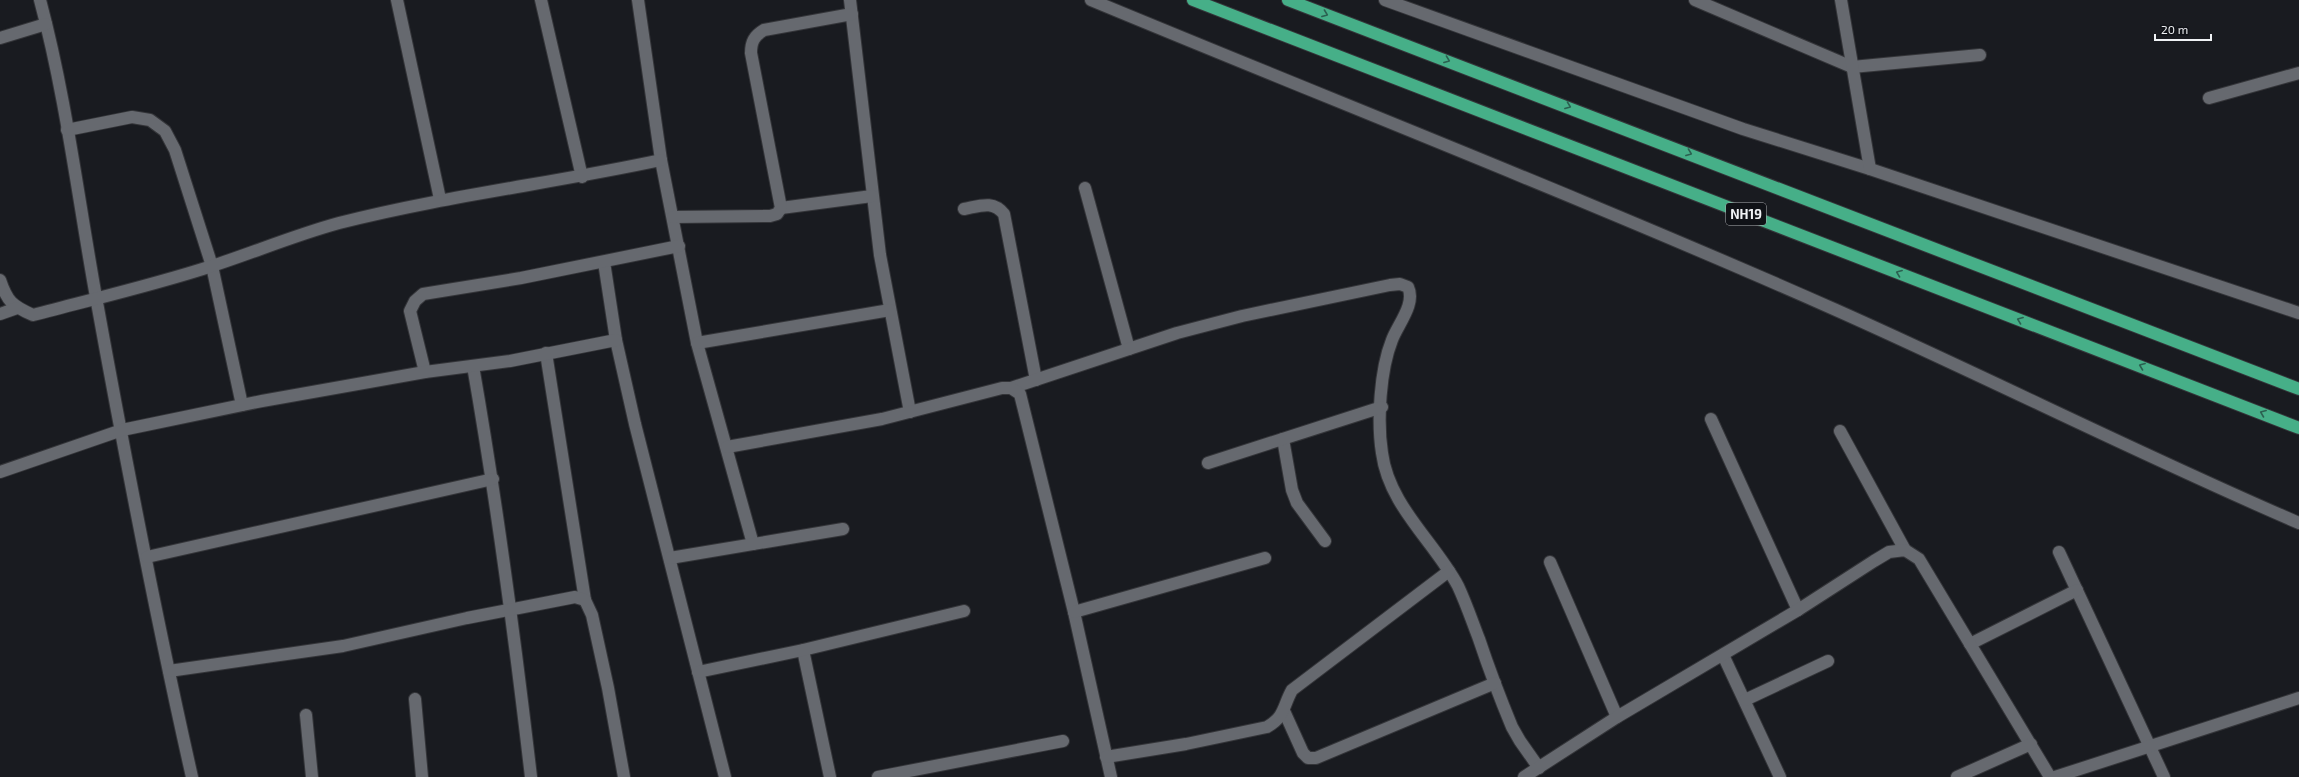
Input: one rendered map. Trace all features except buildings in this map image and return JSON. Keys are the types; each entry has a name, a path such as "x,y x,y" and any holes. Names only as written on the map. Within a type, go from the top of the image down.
{"highway":[{"name":"NH19","path":"1193,0 2299,428"},
{"name":"NH19","path":"1288,0 2299,389"}],"street":[{"path":"40,0 67,130 96,298 168,671 192,777"},
{"path":"397,0 440,199"},
{"path":"541,0 582,177"},
{"path":"638,0 661,160 697,343 754,544"},
{"path":"850,0 872,196 890,310 910,412"},
{"path":"1091,0 1612,213 1838,312 2198,479 2299,523"},
{"path":"1385,0 1743,129 1870,169 2299,313"},
{"path":"1695,0 1852,67 1980,55"},
{"path":"1841,0 1870,169"},
{"path":"673,217 770,216 777,214 781,208 751,53 751,43 757,35 764,30 852,14"},
{"path":"0,38 46,24"},
{"path":"2209,98 2299,73"},
{"path":"67,130 132,117 150,120 165,131 175,150 212,266 242,405"},
{"path":"0,280 10,301 17,308 34,315 212,266 289,238 440,199 582,177 661,160"},
{"path":"1085,188 1129,349"},
{"path":"781,208 872,196"},
{"path":"964,209 991,204 998,207 1004,214 1036,380"},
{"path":"425,372 410,311 415,301 423,294 604,262 679,246"},
{"path":"604,262 616,340 635,424 726,777"},
{"path":"727,447 882,419 1002,388 1011,388 1177,333 1242,316 1400,284 1408,288 1411,294 1409,305 1396,329 1388,349 1384,367 1382,454 1394,491 1449,571 1466,604 1495,683 1520,741 1539,768"},
{"path":"0,314 17,308"},
{"path":"697,343 890,310"},
{"path":"0,472 122,430 242,405 425,372 546,354 616,340"},
{"path":"546,354 585,600 592,615 624,777"},
{"path":"473,366 493,479 512,610 531,777"},
{"path":"1011,388 1020,394 1023,401 1074,612 1111,777"},
{"path":"1208,463 1382,407"},
{"path":"1711,419 1798,610"},
{"path":"1840,431 1905,550 1919,559 2050,777"},
{"path":"1283,439 1292,490 1297,503 1325,541"},
{"path":"147,557 493,479"},
{"path":"670,558 843,529"},
{"path":"1524,777 1617,717 1798,610 1889,552 1905,550"},
{"path":"2059,552 2164,777"},
{"path":"1074,612 1265,558"},
{"path":"1550,562 1617,717"},
{"path":"1106,757 1186,744 1267,727 1277,721 1284,711 1286,701 1296,686 1449,571"},
{"path":"1970,644 2077,590"},
{"path":"168,671 335,647 575,597 585,600"},
{"path":"698,672 803,650 964,611"},
{"path":"803,650 830,777"},
{"path":"1723,654 1780,777"},
{"path":"1745,700 1828,661"},
{"path":"1284,711 1303,753 1308,758 1316,758 1495,683"},
{"path":"2055,777 2299,698"},
{"path":"415,699 422,777"},
{"path":"306,715 312,777"},
{"path":"878,777 1063,741"},
{"path":"1957,777 2031,744"}]}
